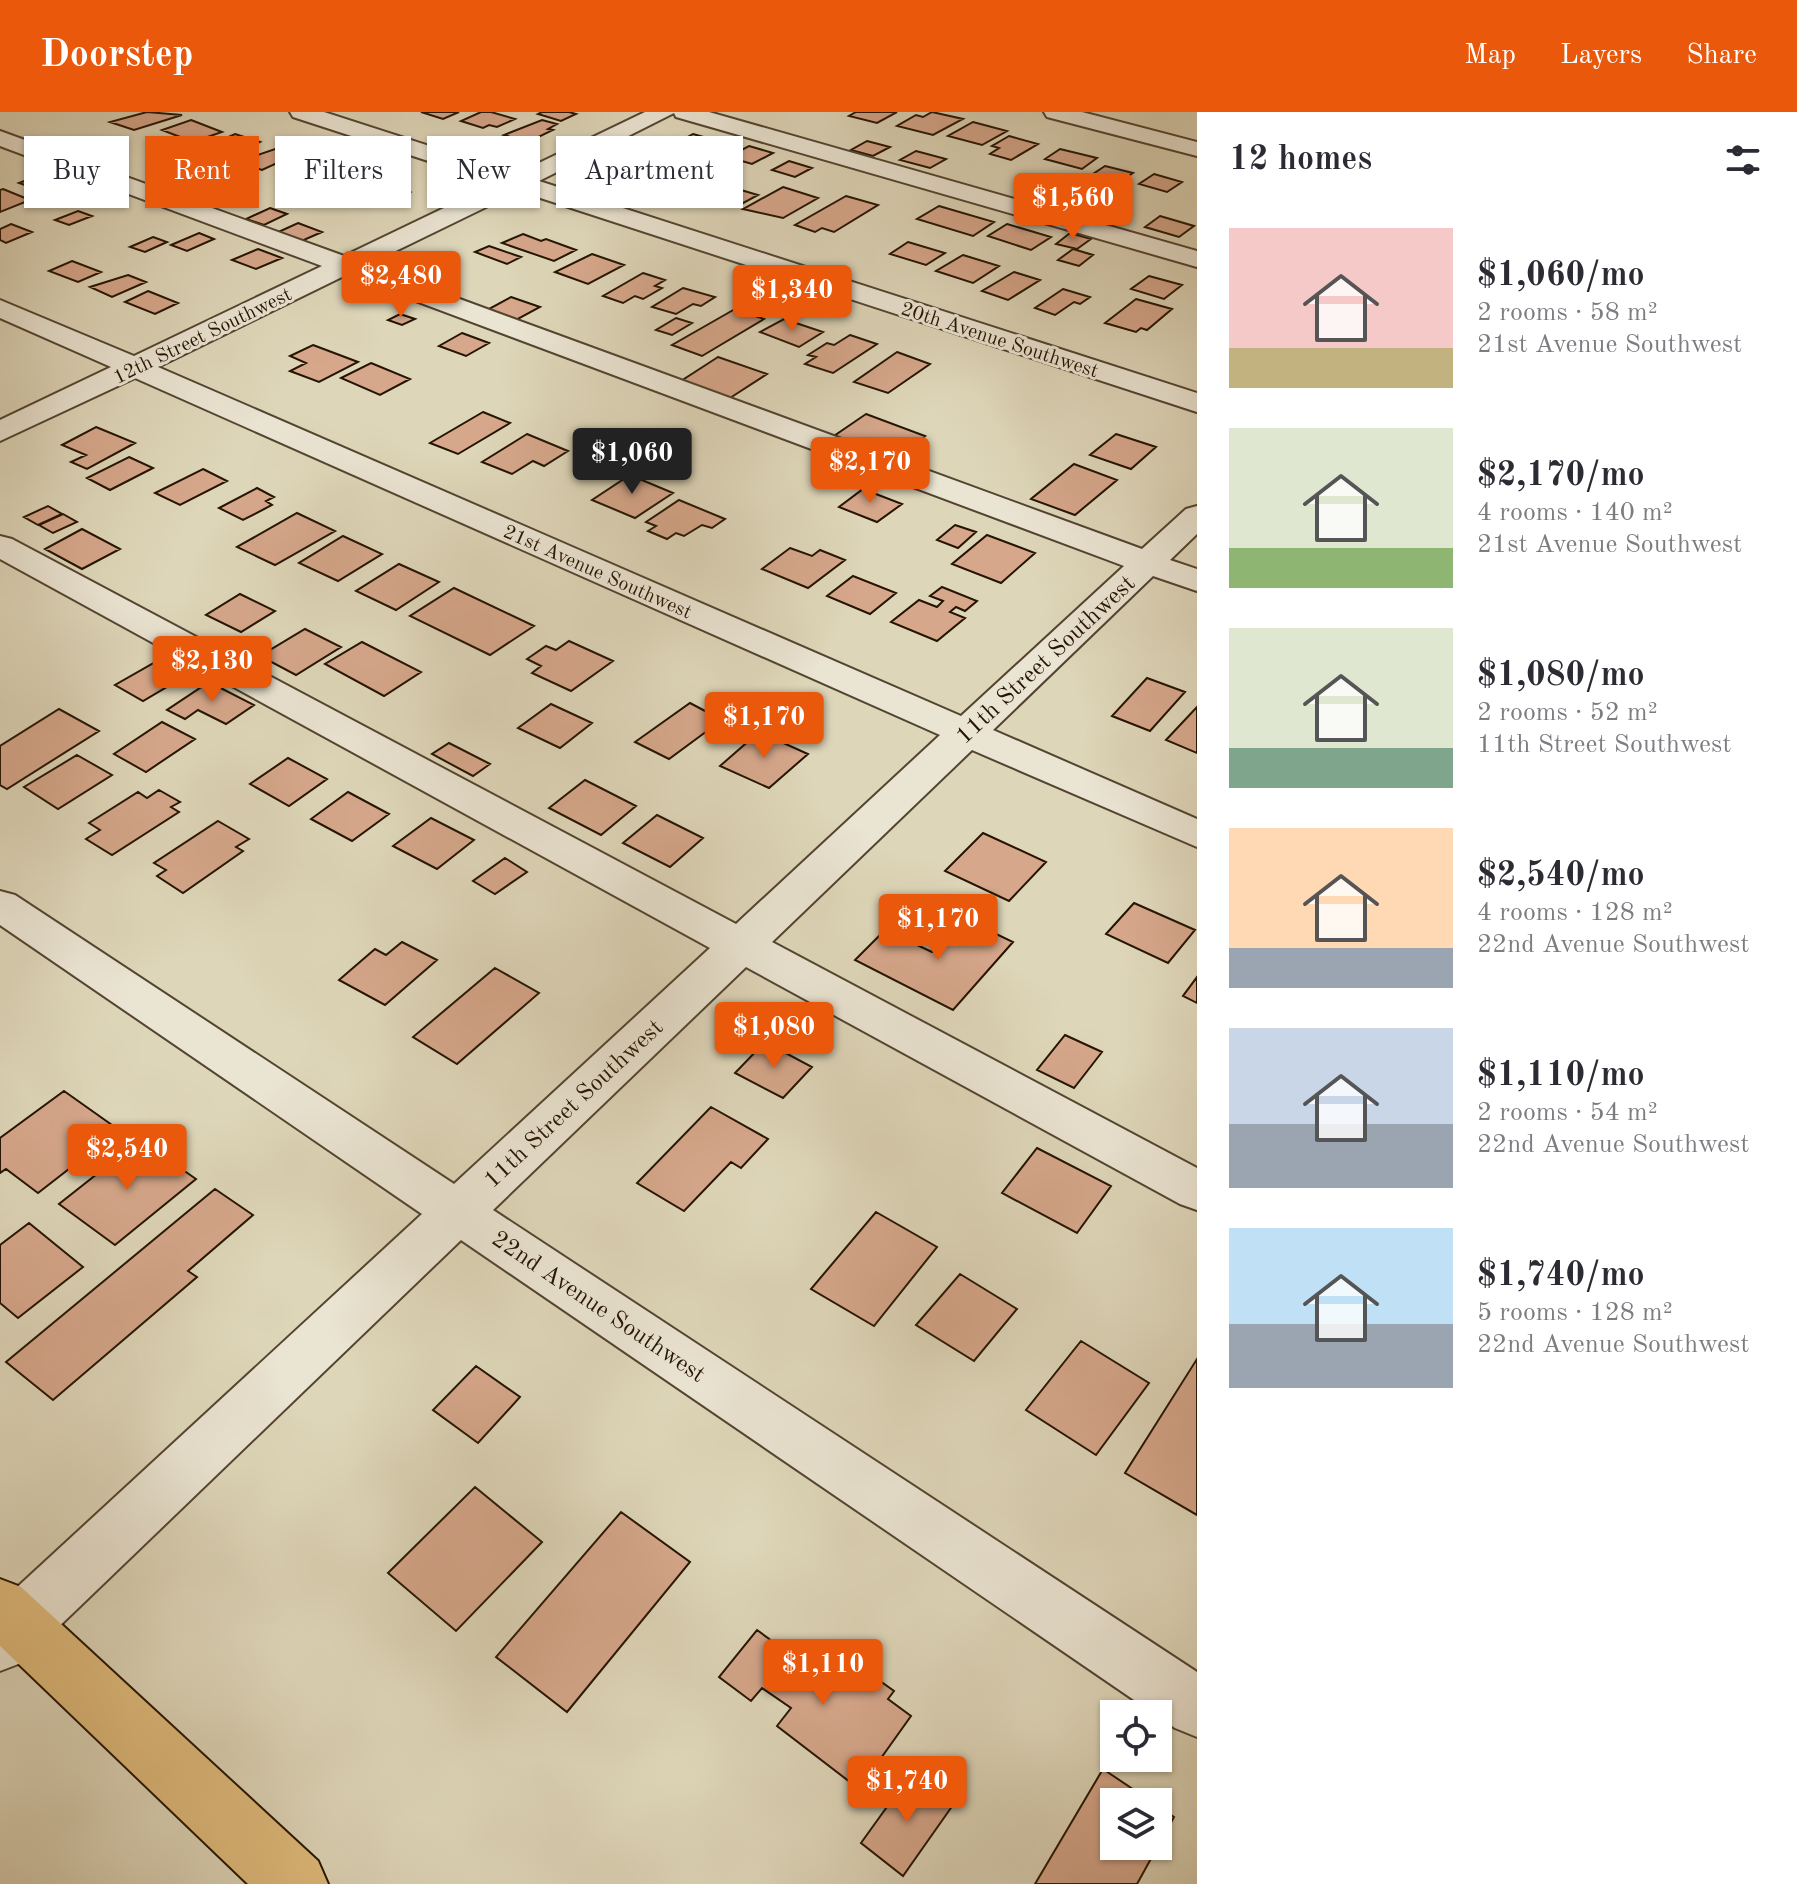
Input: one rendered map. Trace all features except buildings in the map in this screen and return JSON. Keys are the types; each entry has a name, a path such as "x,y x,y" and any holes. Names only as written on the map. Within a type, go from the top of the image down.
{"main road":[{"path":"6,1625 295,1884"}],"street":[{"name":"20th Avenue Southwest","path":"301,112 427,153"},
{"name":"12th Street Southwest","path":"540,171 663,112"},
{"path":"684,112 1197,259"},
{"path":"1055,112 1197,149"},
{"path":"0,138 1197,581"},
{"name":"20th Avenue Southwest","path":"540,189 1197,403"},
{"name":"12th Street Southwest","path":"0,432 463,208"},
{"name":"21st Avenue Southwest","path":"0,308 1197,834"},
{"name":"11th Street Southwest","path":"6,1625 458,1211 1197,516"},
{"path":"0,546 1197,1191"},
{"name":"22nd Avenue Southwest","path":"0,905 1197,1707"}]}
